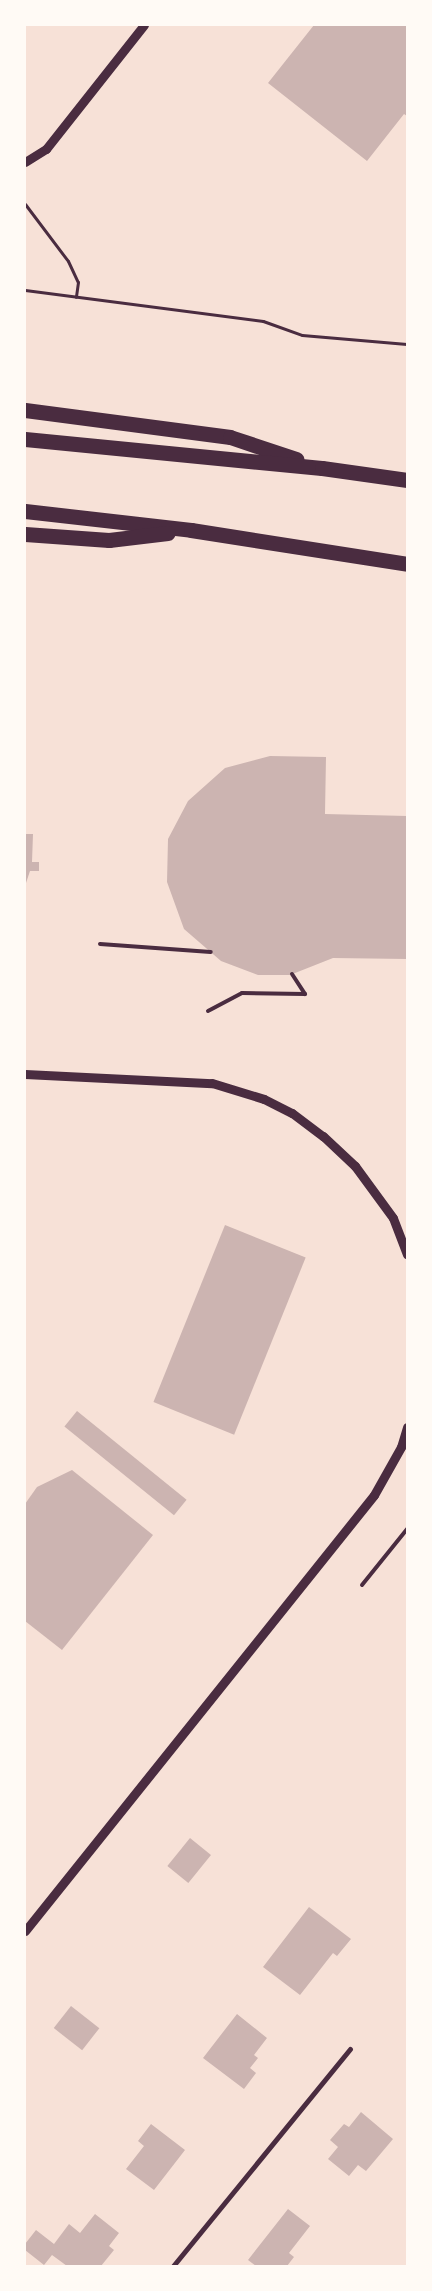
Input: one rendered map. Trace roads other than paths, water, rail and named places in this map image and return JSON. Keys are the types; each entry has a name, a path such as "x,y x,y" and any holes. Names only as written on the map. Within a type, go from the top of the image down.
{"highway":[{"path":"25,410 230,437 322,468"},
{"path":"25,439 322,468 407,480"},
{"path":"25,511 191,530 407,564"},
{"path":"25,534 109,540 191,530"}],"street":[{"path":"25,162 46,149 144,25"},
{"path":"25,1074 212,1083 264,1099 315,1130 355,1166 392,1218 407,1254"},
{"path":"25,1932 374,1496 401,1447 407,1426"},
{"path":"173,2266 350,2049"}],"lane":[{"path":"100,944 211,952"},
{"path":"208,1011 242,992 305,994 292,974"},
{"path":"362,1585 407,1529"}]}
